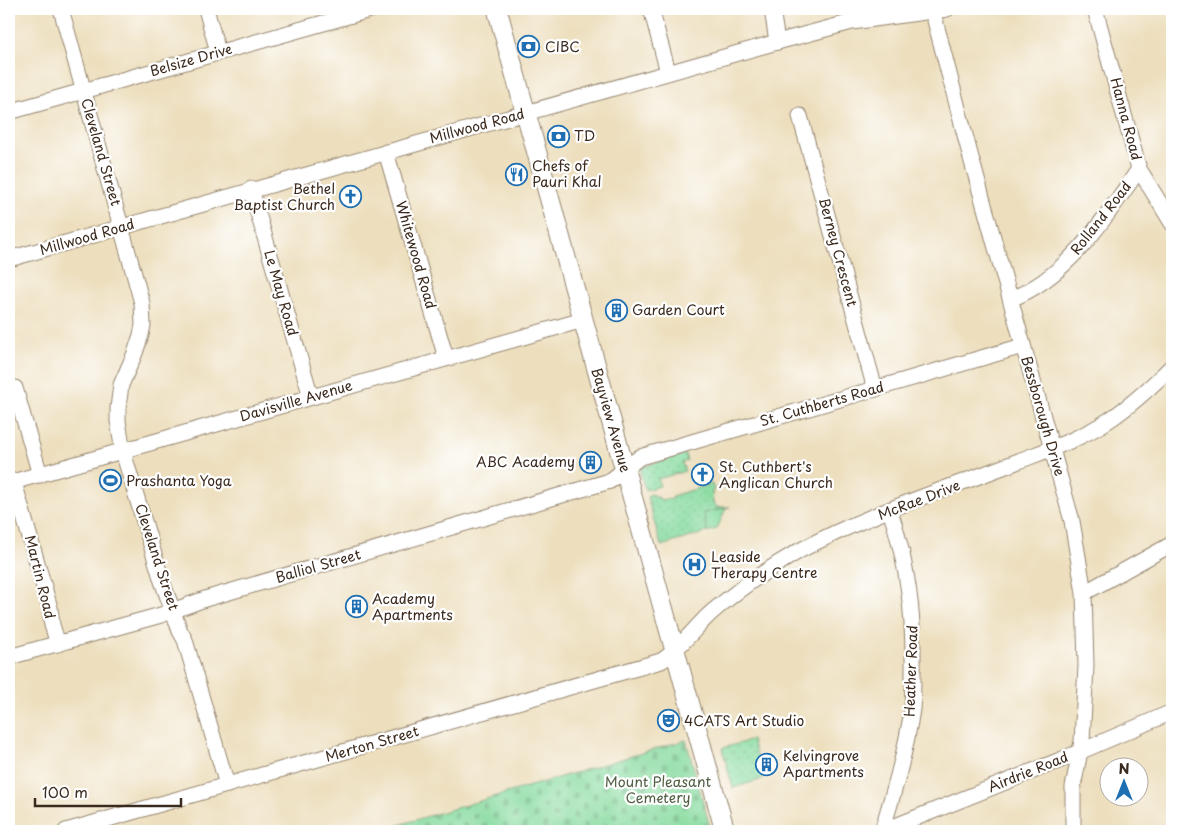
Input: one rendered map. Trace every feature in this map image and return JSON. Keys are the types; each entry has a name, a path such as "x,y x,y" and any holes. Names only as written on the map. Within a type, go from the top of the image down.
{"main road":[{"name":"Bayview Avenue","path":"497,9 725,831"}],"street":[{"name":"Cleveland Street","path":"61,9 139,288 143,315 139,343 121,385 118,421 123,452 162,581 185,640 227,785"},
{"path":"206,9 218,52"},
{"name":"Belsize Drive","path":"9,112 353,11 373,9"},
{"path":"651,9 668,72"},
{"path":"772,9 777,42"},
{"name":"Millwood Road","path":"9,259 777,42 852,22 937,9"},
{"name":"Bessborough Drive","path":"937,9 971,158 1012,299 1023,346 1072,522 1084,593 1086,666 1082,741 1073,787 1073,831"},
{"name":"Hanna Road","path":"1095,9 1139,169 1172,223"},
{"name":"Berney Crescent","path":"800,116 876,389"},
{"name":"Whitewood Road","path":"386,152 446,358"},
{"name":"Rolland Road","path":"1012,299 1028,292 1062,266 1087,241 1139,169"},
{"name":"Le May Road","path":"252,189 311,397"},
{"name":"Davisville Avenue","path":"12,483 583,320"},
{"name":"St. Cuthberts Road","path":"625,470 640,457 1023,346"},
{"name":"McRae Drive","path":"674,650 712,612 761,575 799,552 890,510 1052,448 1108,421 1138,399 1172,366"},
{"path":"15,388 40,475"},
{"name":"Balliol Street","path":"9,657 174,611 204,600 610,481 625,470"},
{"name":"Martin Road","path":"12,483 50,608 52,625 58,644"},
{"name":"Heather Road","path":"883,831 901,767 907,737 912,707 913,668 911,599 906,568 890,510"},
{"path":"1084,593 1172,544"},
{"name":"Merton Street","path":"66,831 660,662 674,650"},
{"name":"Airdrie Road","path":"883,831 1079,752 1172,712"}],"green space":[{"path":"685,454 687,461 682,463 685,471 658,479 660,486 645,490 640,472 642,467"},
{"path":"712,484 714,490 712,491 713,502 716,507 730,507 704,513 707,532 661,546 647,496 651,494 662,500 673,499 672,496"},
{"path":"726,508 717,529 707,532 704,513"},
{"name":"Mount Pleasant Cemetery","path":"686,740 711,831 378,831"},
{"path":"752,740 763,779 733,788 722,748"}],"place":[{"name":"CIBC","path":"529,47"},
{"name":"TD","path":"558,136"},
{"name":"Chefs of Pauri Khal","path":"516,174"},
{"name":"Bethel Baptist Church","path":"351,197"},
{"name":"Garden Court","path":"616,310"},
{"name":"ABC Academy","path":"591,462"},
{"name":"St. Cuthbert's Anglican Church","path":"703,475"},
{"name":"Prashanta Yoga","path":"110,481"},
{"name":"Leaside Therapy Centre","path":"695,565"},
{"name":"Academy Apartments","path":"356,607"},
{"name":"4CATS Art Studio","path":"668,721"},
{"name":"Kelvingrove Apartments","path":"767,764"}]}
